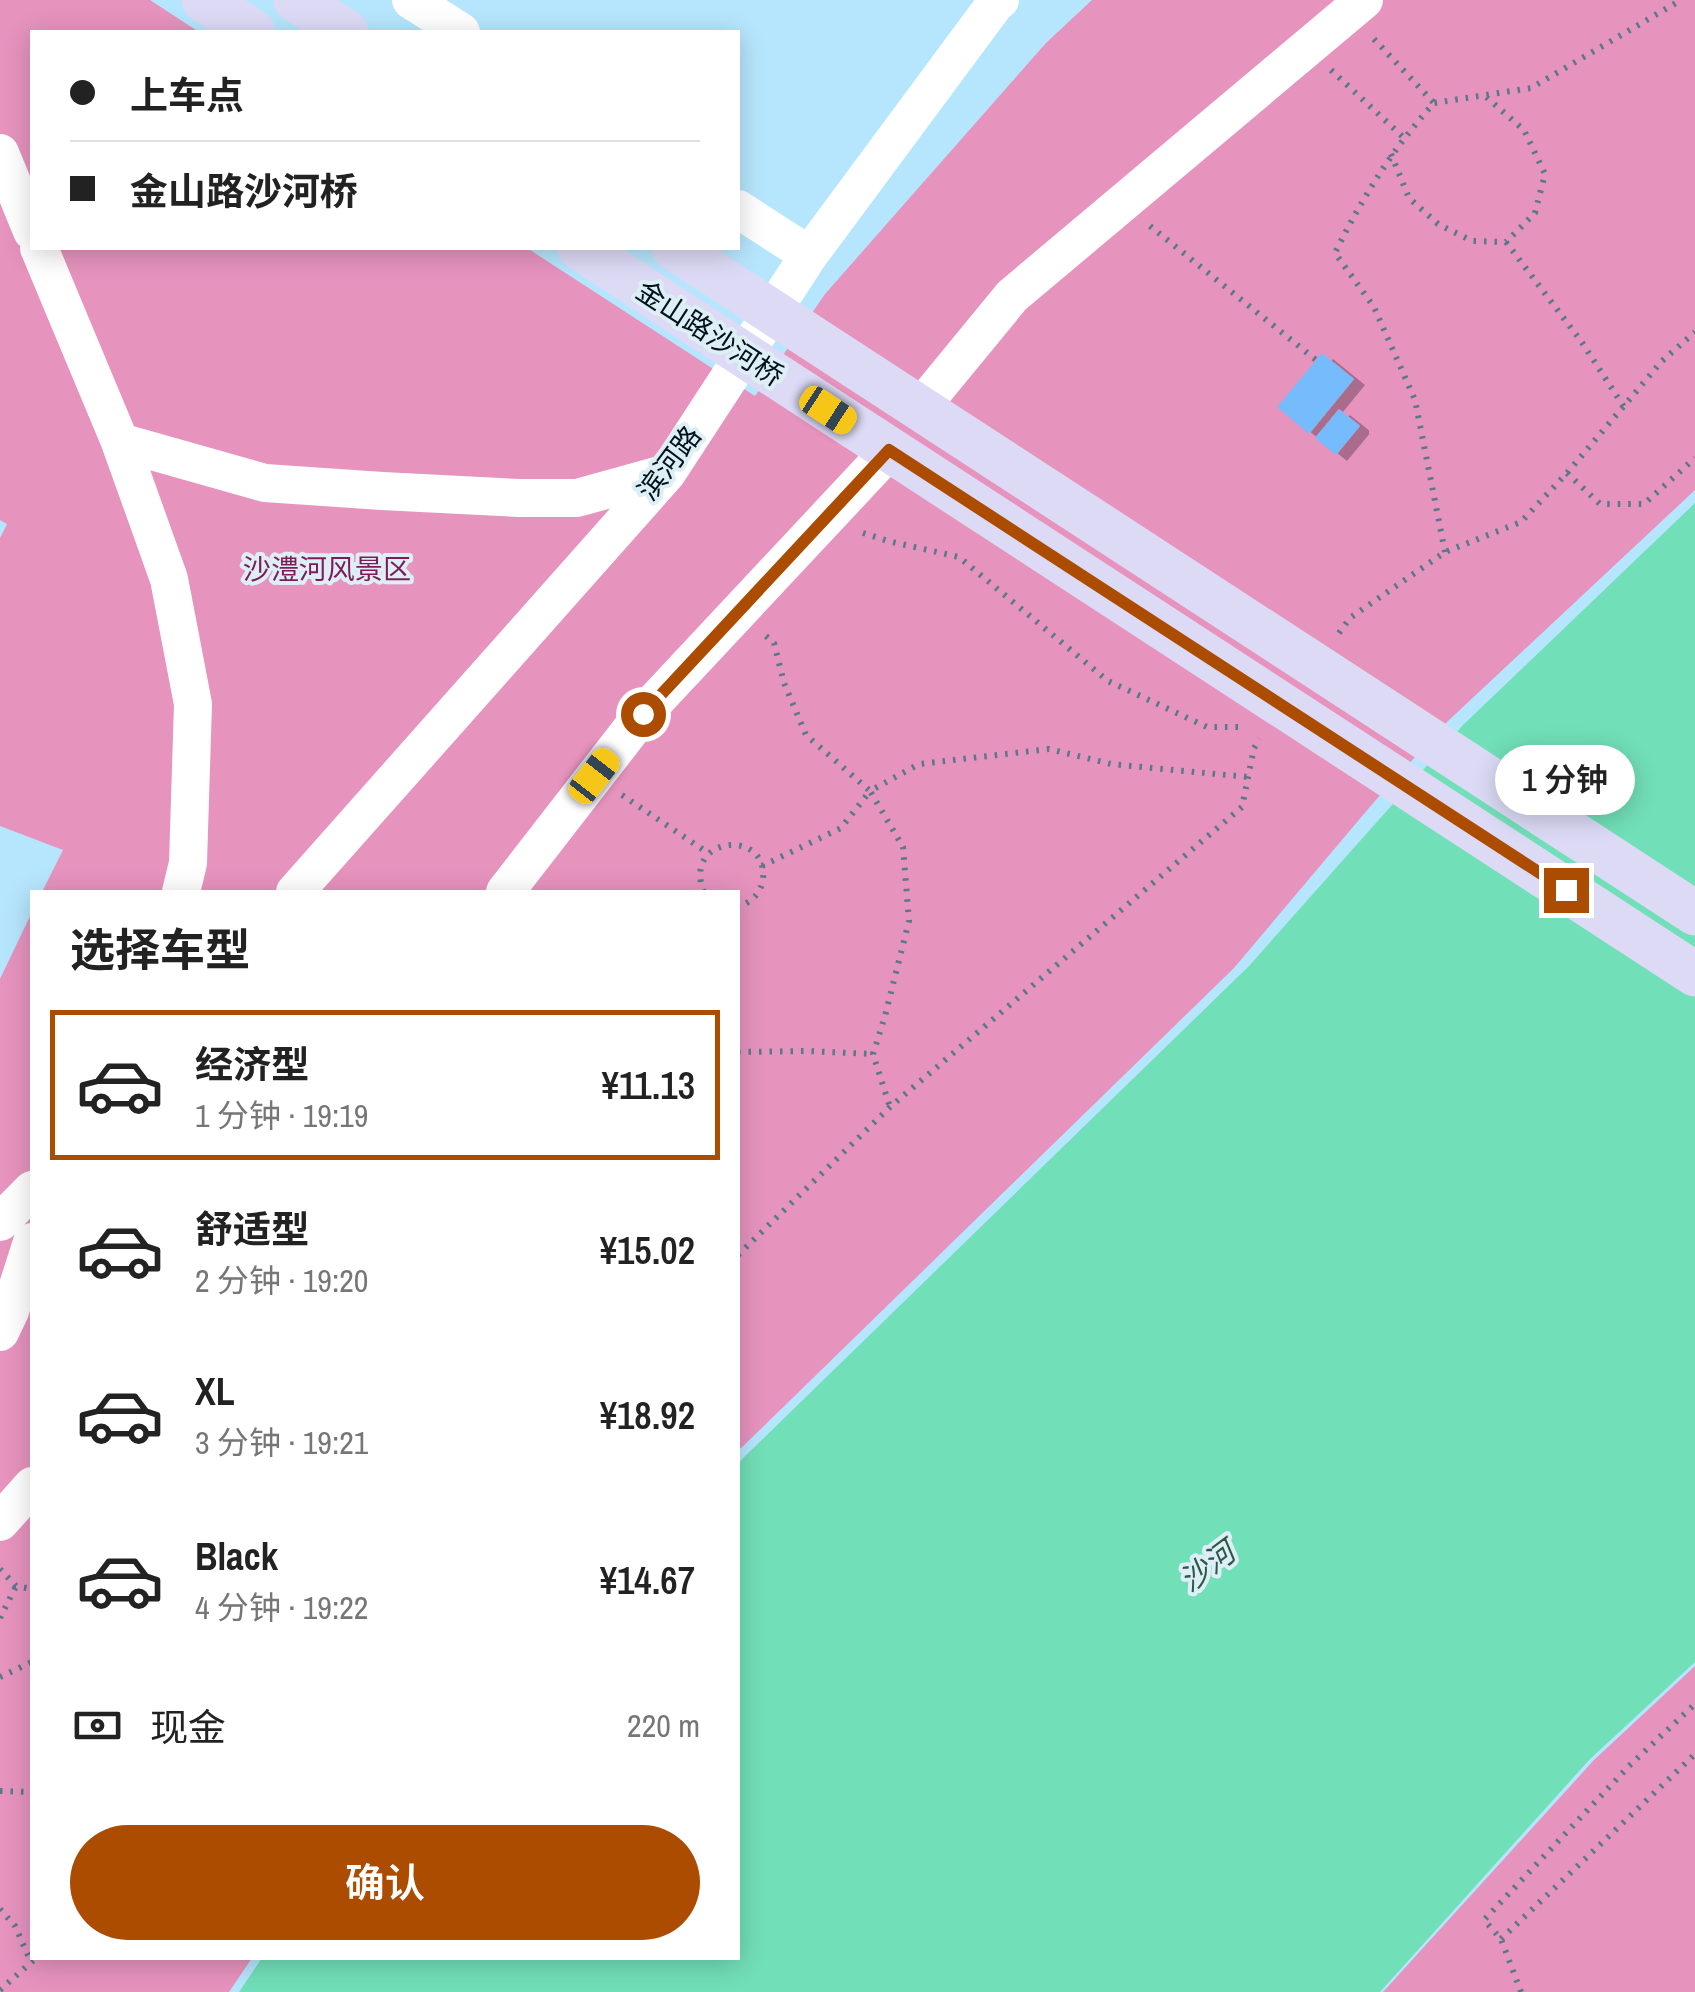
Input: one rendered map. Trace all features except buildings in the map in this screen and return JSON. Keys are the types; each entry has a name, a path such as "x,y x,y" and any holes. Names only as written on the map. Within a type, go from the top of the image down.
{"main road":[{"path":"204,0 250,30"},
{"path":"296,0 343,30"},
{"name":"金山路沙河桥","path":"583,250 1695,974"},
{"name":"金山路沙河桥","path":"677,250 1695,913"}],"street":[{"path":"411,0 459,30"},
{"name":"滨河路","path":"297,890 667,474 810,255 1000,0"},
{"path":"920,408 1012,296 1356,7"},
{"path":"0,153 30,226"},
{"path":"740,210 810,255"},
{"path":"40,250 120,442 169,579 194,704 188,863 181,890"},
{"path":"120,442 265,483 382,491 577,498 667,474"},
{"path":"508,890 643,714 889,450"},
{"path":"0,1222 30,1192"},
{"path":"0,1332 30,1248"},
{"path":"0,1522 30,1488"}],"path":[{"path":"1445,552 1415,400 1374,307 1335,253 1354,212 1392,154 1434,103 1531,88 1681,0"},
{"path":"1356,7 1434,103"},
{"path":"1307,48 1403,138"},
{"path":"1392,154 1409,198 1438,224 1472,241 1506,242 1535,213 1544,174 1524,130 1484,96"},
{"path":"1122,203 1316,360"},
{"path":"1506,242 1581,341 1624,407"},
{"path":"1339,634 1350,618 1445,552 1521,522 1662,361 1695,332"},
{"path":"1567,473 1600,504 1644,504 1695,458"},
{"path":"831,513 846,527 959,557 1108,681 1207,727 1254,726"},
{"path":"739,612 774,644 784,683 806,734 870,792 904,846 909,920 873,1054 890,1106"},
{"path":"740,1254 890,1106 1242,807 1254,748 1269,726"},
{"path":"762,866 841,828 870,792 919,764 1049,749 1111,764 1248,776"},
{"path":"594,776 708,853"},
{"path":"704,890 700,873 708,853 717,847 739,844 749,849 762,866 762,887 757,896 740,906"},
{"path":"740,1052 873,1054"},
{"path":"0,1569 16,1586 30,1590"},
{"path":"0,1618 16,1586"},
{"path":"0,1677 30,1663"},
{"path":"1522,1992 1501,1940 1484,1920 1629,1766 1695,1704"},
{"path":"1501,1940 1695,1754"},
{"path":"0,1791 30,1792"},
{"path":"0,1909 30,1955"},
{"path":"0,1990 33,1960"}],"green space":[{"name":"沙澧河风景区","path":"0,0 150,0 196,30 30,30 30,250 530,250 755,396 825,294 1046,43 1092,0 1695,0 1695,490 1448,721 1234,968 740,1449 740,890 43,890 63,850 0,826 0,538 7,524 0,520"},
{"path":"30,916 30,1960 251,1960 229,1992 0,1992 0,979"},
{"path":"1695,1666 1695,1992 1383,1992 1594,1760"}],"water":[{"name":"沙河","path":"1695,503 1695,1662 1590,1759 1380,1992 239,1992 261,1960 740,1960 740,1461 1249,966 1463,725"}],"route":[{"path":"643,714 889,450 1566,890"}]}
